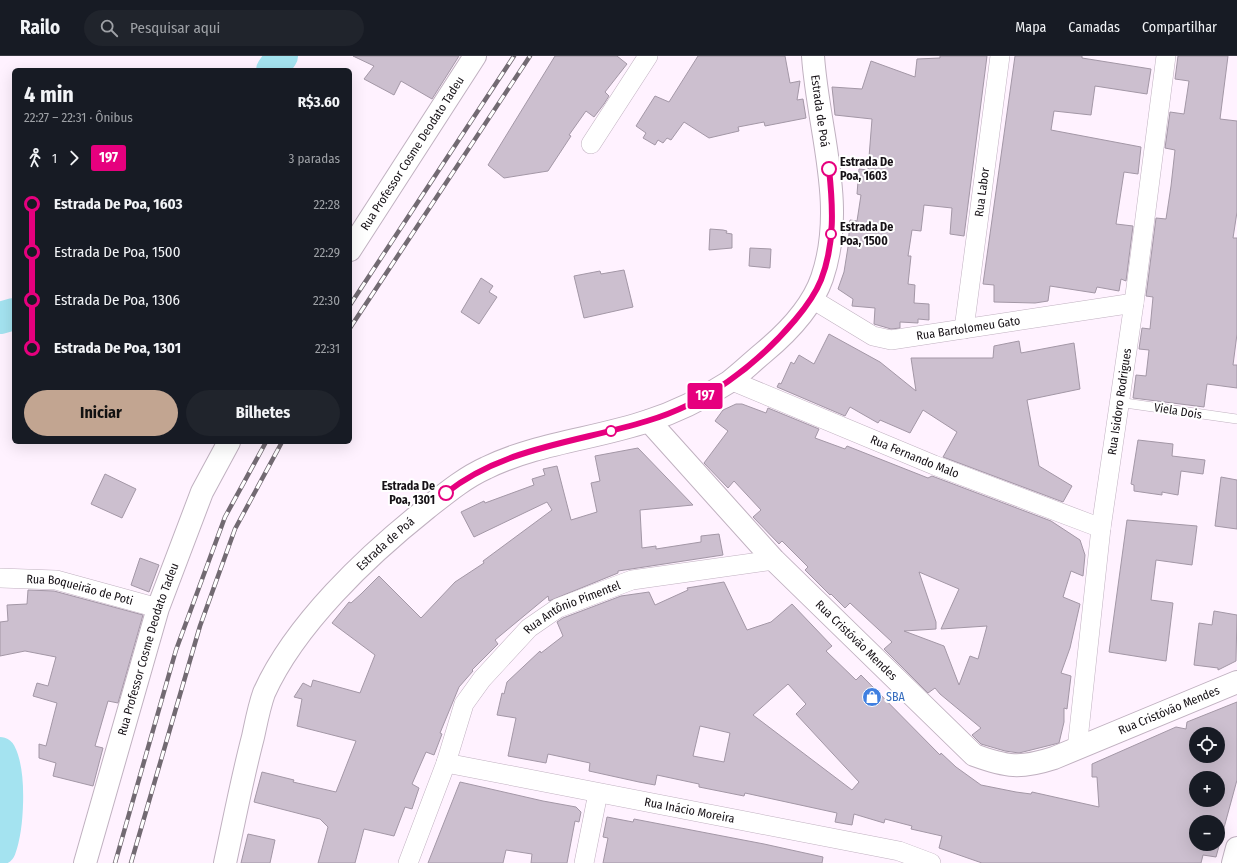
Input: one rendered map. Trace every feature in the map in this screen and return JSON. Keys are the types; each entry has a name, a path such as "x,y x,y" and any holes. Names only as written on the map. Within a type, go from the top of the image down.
{"main road":[{"name":"Rua Professor Cosme Deodato Tadeu","path":"352,247 475,56"},
{"name":"Estrada de Poá","path":"225,863 242,779 263,697 280,662 309,623 339,589 413,519 455,486 484,468 521,453 649,421 703,397 730,380 778,340 812,299 822,279 831,242 832,198 813,56"},
{"name":"Rua Cristóvão Mendes","path":"649,421 774,560 974,755 997,763 1019,767 1035,764 1237,682"},
{"name":"Rua Professor Cosme Deodato Tadeu","path":"85,863 158,608 202,492 228,444"},
{"path":"1233,863 1237,848"}],"street":[{"path":"591,144 648,56"},
{"name":"Rua Labor","path":"964,329 1000,56"},
{"name":"Rua Isidoro Rodrigues","path":"1077,748 1101,528 1118,402 1134,303 1166,56"},
{"name":"Rua Bartolomeu Gato","path":"812,299 873,336 891,340 1134,303"},
{"name":"Rua Fernando Malo","path":"730,380 934,465 1101,528"},
{"name":"Rua Antônio Pimentel","path":"408,863 446,763 464,704 472,691 529,628 558,608 632,580 774,560"},
{"name":"Rua Boqueirão de Poti","path":"0,578 56,580 158,608"},
{"name":"Rua Inácio Moreira","path":"446,763 598,794 737,818 900,851 931,863"},
{"path":"584,863 598,794"}],"lane":[{"name":"Viela Dois","path":"1118,402 1237,419"}],"building":[{"path":"353,56 459,56 432,99 401,81 394,95 364,79 374,66"},
{"path":"555,56 617,56 627,64 605,92 609,96 604,104 594,117 586,111 569,135 571,136 548,171 504,178 488,165"},
{"path":"698,56 785,56 790,83 800,81 797,100 803,99 806,118 765,126 764,122 738,127 739,131 709,138 684,122 671,140 667,138 663,143 658,140 655,145 643,138 646,133 636,126 655,96 669,102"},
{"path":"940,56 987,56 964,236 950,234 952,208 924,205 921,231 912,230 908,256 911,256 908,284 915,285 914,303 929,304 929,320 918,319 918,323 900,322 900,328 891,329 874,324 875,308 852,306 853,299 838,289 844,272 850,220 857,221 861,195 857,194 859,169 868,170 872,119 835,115 832,87 862,89 871,61 915,77 917,59 940,58"},
{"path":"1015,56 1082,56 1082,58 1151,69 1147,94 1095,86 1091,115 1054,111 1051,130 1141,147 1138,174 1124,172 1116,224 1133,226 1126,281 1121,279 1119,291 1097,287 1095,293 1050,286 1048,301 1035,303 994,302 994,285 983,284"},
{"path":"1178,56 1228,56 1220,119 1237,121 1237,212 1233,238 1237,238 1237,334 1233,365 1237,365 1237,388 1207,384 1204,407 1133,398 1136,375 1146,376 1149,350 1139,349 1142,328 1150,329 1153,297 1146,296 1156,218 1166,219 1171,186 1175,150 1165,148 1170,112 1184,114 1189,81 1175,79"},
{"path":"710,229 723,230 727,231 726,233 732,234 732,248 709,250"},
{"path":"750,248 771,249 770,268 749,266"},
{"path":"624,270 633,307 584,318 574,276 600,271 601,274"},
{"path":"481,278 493,286 489,292 497,297 479,324 461,312"},
{"path":"829,334 880,362 916,391 911,358 993,358 994,346 1019,341 1021,353 1074,343 1080,389 1027,400 1039,466 1072,486 1063,502 943,457 957,432 923,410 910,433 880,420 878,423 850,407 845,416 777,387 779,383 781,384 791,362 794,364 799,355 814,364"},
{"path":"736,404 742,404 766,413 768,408 819,429 815,438 845,449 847,446 928,478 932,476 1051,521 1080,540 1085,555 1083,576 1071,571 1063,597 1080,604 1070,648 1061,673 1071,676 1067,709 1064,708 1064,722 1059,743 1019,753 1005,751 981,744 972,735 981,728 940,694 935,688 928,693 884,649 892,642 850,603 845,608 831,594 830,595 805,570 808,567 782,541 779,544 753,517 761,510 734,481 728,488 704,463 728,431 715,421 723,410","holes":["919,572 959,589 941,629 987,626 978,659 970,656 959,685 944,646 904,631 936,629 936,622"]},
{"path":"1138,440 1173,444 1172,456 1205,460 1203,474 1181,471 1178,495 1162,492 1162,495 1134,491 1134,485 1131,484"},
{"path":"638,448 693,505 640,510 642,548 656,546 656,549 701,542 701,536 719,534 723,555 618,571 618,573 549,601 548,596 495,640 498,644 472,670 473,671 459,687 440,733 442,734 434,755 426,752 412,784 419,788 412,809 405,807 394,836 364,829 355,863 318,863 328,827 320,819 254,802 262,772 294,780 293,782 336,792 356,741 297,726 302,699 294,697 303,683 311,687 313,680 360,693 375,655 332,623 349,602 351,603 379,576 421,618 455,582 484,563 483,561 552,510 547,502 474,537 461,512 484,501 485,503 534,485 532,479 545,475 543,469 557,466 571,520 597,512 591,483 600,481 595,456"},
{"path":"105,474 136,489 122,518 91,504"},
{"path":"1221,477 1237,480 1237,529 1215,526"},
{"path":"1127,520 1197,526 1192,565 1156,560 1151,600 1173,603 1166,661 1109,652"},
{"path":"140,558 159,565 149,592 131,585"},
{"path":"724,582 747,630 771,622 792,604 832,646 826,651 856,680 861,675 940,755 941,753 956,767 981,785 1016,792 1031,794 1032,792 1099,807 1097,777 1092,777 1092,764 1176,727 1186,729 1187,722 1237,702 1237,780 1225,824 1225,815 1189,815 1189,851 1218,851 1216,857 1203,855 1201,863 982,863 939,848 942,836 911,829 912,826 885,819 884,823 854,814 852,825 835,822 837,813 745,793 744,796 699,787 699,784 657,775 655,785 589,771 590,763 548,754 546,763 508,756 516,718 497,715 502,693 504,694 507,682 540,651 541,653 563,636 557,622 563,618 621,596 649,592 655,605 688,590 687,588","holes":["788,684 806,704 796,714 859,782 852,790 753,715","700,726 730,733 724,762 693,756"]},
{"path":"28,590 54,591 143,615 118,703 108,701 95,746 103,748 93,786 53,776 56,763 39,758 39,744 46,746 57,703 33,696 37,683 48,686 56,657 25,651 0,656 0,622 8,621 7,605 27,604"},
{"path":"1214,611 1237,615 1236,661 1218,670 1218,668 1194,665 1199,623 1212,625"},
{"path":"460,782 576,807 581,812 579,822 575,821 567,863 531,863 532,854 506,850 503,863 428,863"},
{"path":"607,817 633,822 634,819 764,844 823,857 822,863 603,863 608,838 603,837"},
{"path":"248,834 275,840 270,863 241,863"}],"waterway":[{"path":"273,68 282,56"},
{"path":"0,318 12,315"},
{"path":"0,753 6,774 7,787 5,828 0,849"}],"railway":[{"path":"352,302 514,56"},
{"path":"352,325 530,56"},
{"path":"115,863 176,650 225,517 265,444"},
{"path":"131,863 200,626 235,529 281,444"}],"bus line":[{"name":"197","path":"446,493 484,468 521,453 649,421 703,397 730,380 778,340 812,299 822,279 831,242 832,198 829,169"}],"place":[{"name":"Estrada De Poa, 1603","path":"829,169"},
{"name":"Estrada De Poa, 1500","path":"831,234"},
{"name":"Estrada De Poa, 1301","path":"446,493"},
{"name":"SBA","path":"872,697"}]}
